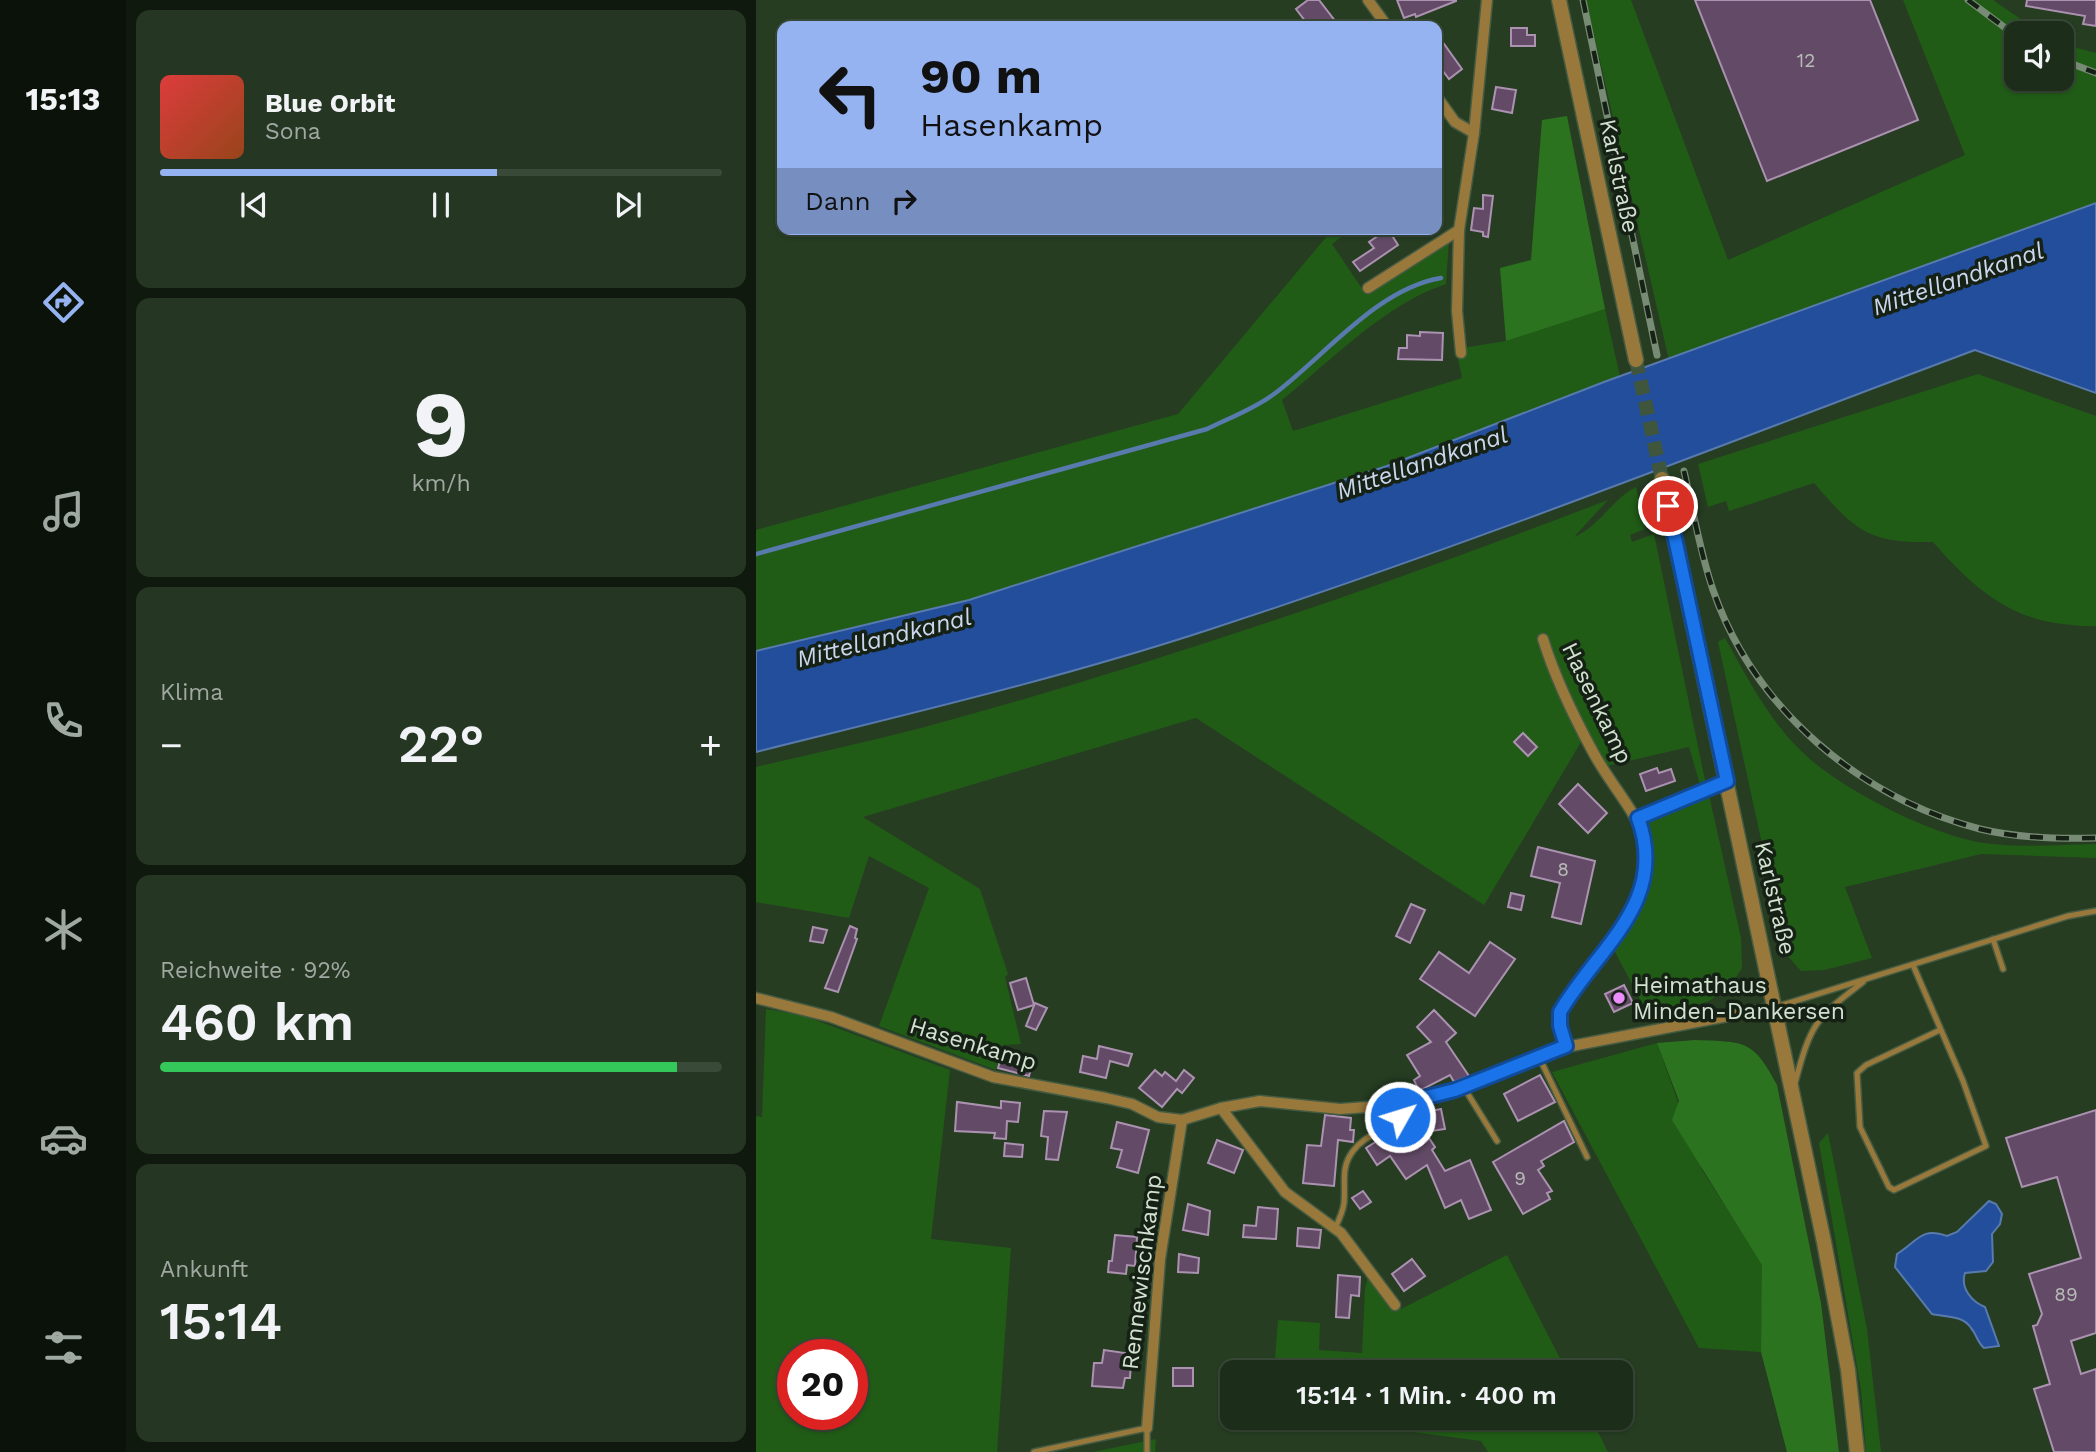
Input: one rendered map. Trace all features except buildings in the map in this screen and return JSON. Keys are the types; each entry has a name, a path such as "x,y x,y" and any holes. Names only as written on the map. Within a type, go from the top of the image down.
{"street":[{"path":"1368,0 1383,21"},
{"path":"1461,353 1457,311 1459,230 1474,133 1487,0"},
{"name":"Karlstraße","path":"1559,0 1636,360"},
{"path":"1442,104 1455,122 1474,133"},
{"path":"1368,288 1459,230"},
{"name":"Karlstraße","path":"1662,479 1793,1089 1848,1370 1857,1452"},
{"name":"Hasenkamp","path":"1543,639 1593,754 1638,818 1647,860 1644,882 1635,907 1560,1012 1560,1026 1566,1046"},
{"path":"1638,818 1727,781"},
{"name":"Hasenkamp","path":"756,998 831,1017 992,1077 1132,1104 1158,1117 1182,1120"},
{"path":"1182,1120 1221,1108 1259,1101 1340,1109 1407,1102 1464,1087 1566,1046 1776,1007"},
{"path":"1221,1108 1285,1192 1335,1228 1395,1305"},
{"name":"Rennewischkamp","path":"1147,1428 1160,1259 1182,1120"}],"lane":[{"path":"1776,1007 2067,916 2096,911"},
{"path":"1993,939 2003,970"},
{"path":"1913,965 1968,1092 1986,1146 1894,1191 1889,1187 1860,1127 1857,1073 1866,1065 1940,1030"},
{"path":"1793,1089 1806,1041 1821,1014 1866,979"},
{"path":"1539,1057 1587,1157"},
{"path":"1464,1087 1497,1141"},
{"path":"1335,1228 1344,1200 1345,1164 1351,1153 1370,1135 1400,1117 1407,1102"},
{"path":"1034,1452 1147,1428 1147,1452"}],"green space":[{"path":"1586,0 1631,0 1728,260 1965,155 1903,0 1993,0 2024,21 2004,21 2004,91 2074,91 2074,47 2096,53 2096,203 1669,360"},
{"path":"1567,116 1605,309 1506,341 1500,268 1531,260 1542,120"},
{"path":"1328,235 1344,235 1332,244 1365,293 1449,239 1446,284 1423,293 1380,319 1282,400 1293,431 1462,378 1456,349 1506,341 1605,309 1620,377 1387,466 969,600 756,651 756,530 1178,414"},
{"path":"1978,374 2096,416 2096,626 2043,620 2006,606 1960,571 1933,542 1892,540 1864,531 1841,513 1814,483 1729,511 1726,501 1708,507 1698,464"},
{"path":"1636,487 1645,529 1630,535 1632,542 1654,534 1706,785 1701,788 1689,747 1598,768 1581,742 1484,905 1196,718 863,817 980,889 1008,974 1005,977 1021,1044 1003,1045 996,1070 879,1026 929,888 869,856 849,918 756,902 756,767 921,728 1095,678 1268,623 1608,500 1574,537 1583,533 1627,492"},
{"path":"1725,638 1773,719 1811,760 1848,786 1893,811 1963,839 2012,845 2096,844 2096,858 1981,854 1845,887 1872,958 1824,970 1801,971 1786,954 1718,642"},
{"path":"1709,795 1741,938 1742,968 1731,985 1709,1001 1651,1020 1613,948 1637,911 1648,837 1644,824"},
{"path":"766,1009 802,1015 950,1070 931,1239 1011,1248 997,1452 756,1452 756,1116 762,1117"},
{"path":"1725,1041 1745,1046 1761,1059 1777,1085 1821,1303 1839,1452 1787,1452 1761,1352 1762,1265 1672,1120 1679,1101 1657,1043"},
{"path":"1657,1043 1702,1170 1763,1265 1761,1352 1699,1348 1552,1072"},
{"path":"1828,1133 1867,1329 1881,1452 1866,1452 1861,1390 1819,1143"},
{"path":"1507,1255 1561,1360 1275,1360 1278,1320 1320,1323 1319,1350 1362,1353 1365,1289 1370,1269 1401,1309"},
{"path":"1398,1430 1597,1430 1608,1452 1488,1452 1481,1441"},
{"path":"1156,1439 1155,1452 1093,1452"}],"water":[{"name":"Mittellandkanal","path":"2096,203 2096,393 1975,350 1499,529 1211,629 1042,679 756,752 756,651 969,600 1387,466 1604,382"},
{"path":"1989,1201 1996,1204 2002,1214 2000,1224 1992,1234 1993,1262 1986,1271 1965,1273 1964,1279 1968,1294 1985,1307 1999,1346 1984,1348 1968,1324 1953,1317 1932,1314 1895,1267 1897,1254 1916,1240 1931,1233 1947,1236 1957,1232"}],"waterway":[{"path":"756,554 1207,429 1250,409 1274,394 1373,310 1417,285 1441,278"}],"tunnel":[{"path":"1636,360 1662,479"}],"railway":[{"path":"1583,0 1657,355"},
{"path":"1968,0 2004,27"},
{"path":"2074,65 2096,73"},
{"path":"1684,471 1708,576 1731,633 1755,673 1784,710 1817,742 1854,771 1893,795 1936,815 1980,829 2008,834 2096,838"}],"place":[{"name":"Heimathaus Minden-Dankersen","path":"1619,998"}],"route":[{"path":"1400,1117 1407,1102 1455,1090 1566,1046 1560,1026 1560,1012 1621,929 1635,907 1644,882 1647,860 1638,818 1727,781 1668,506"}]}
